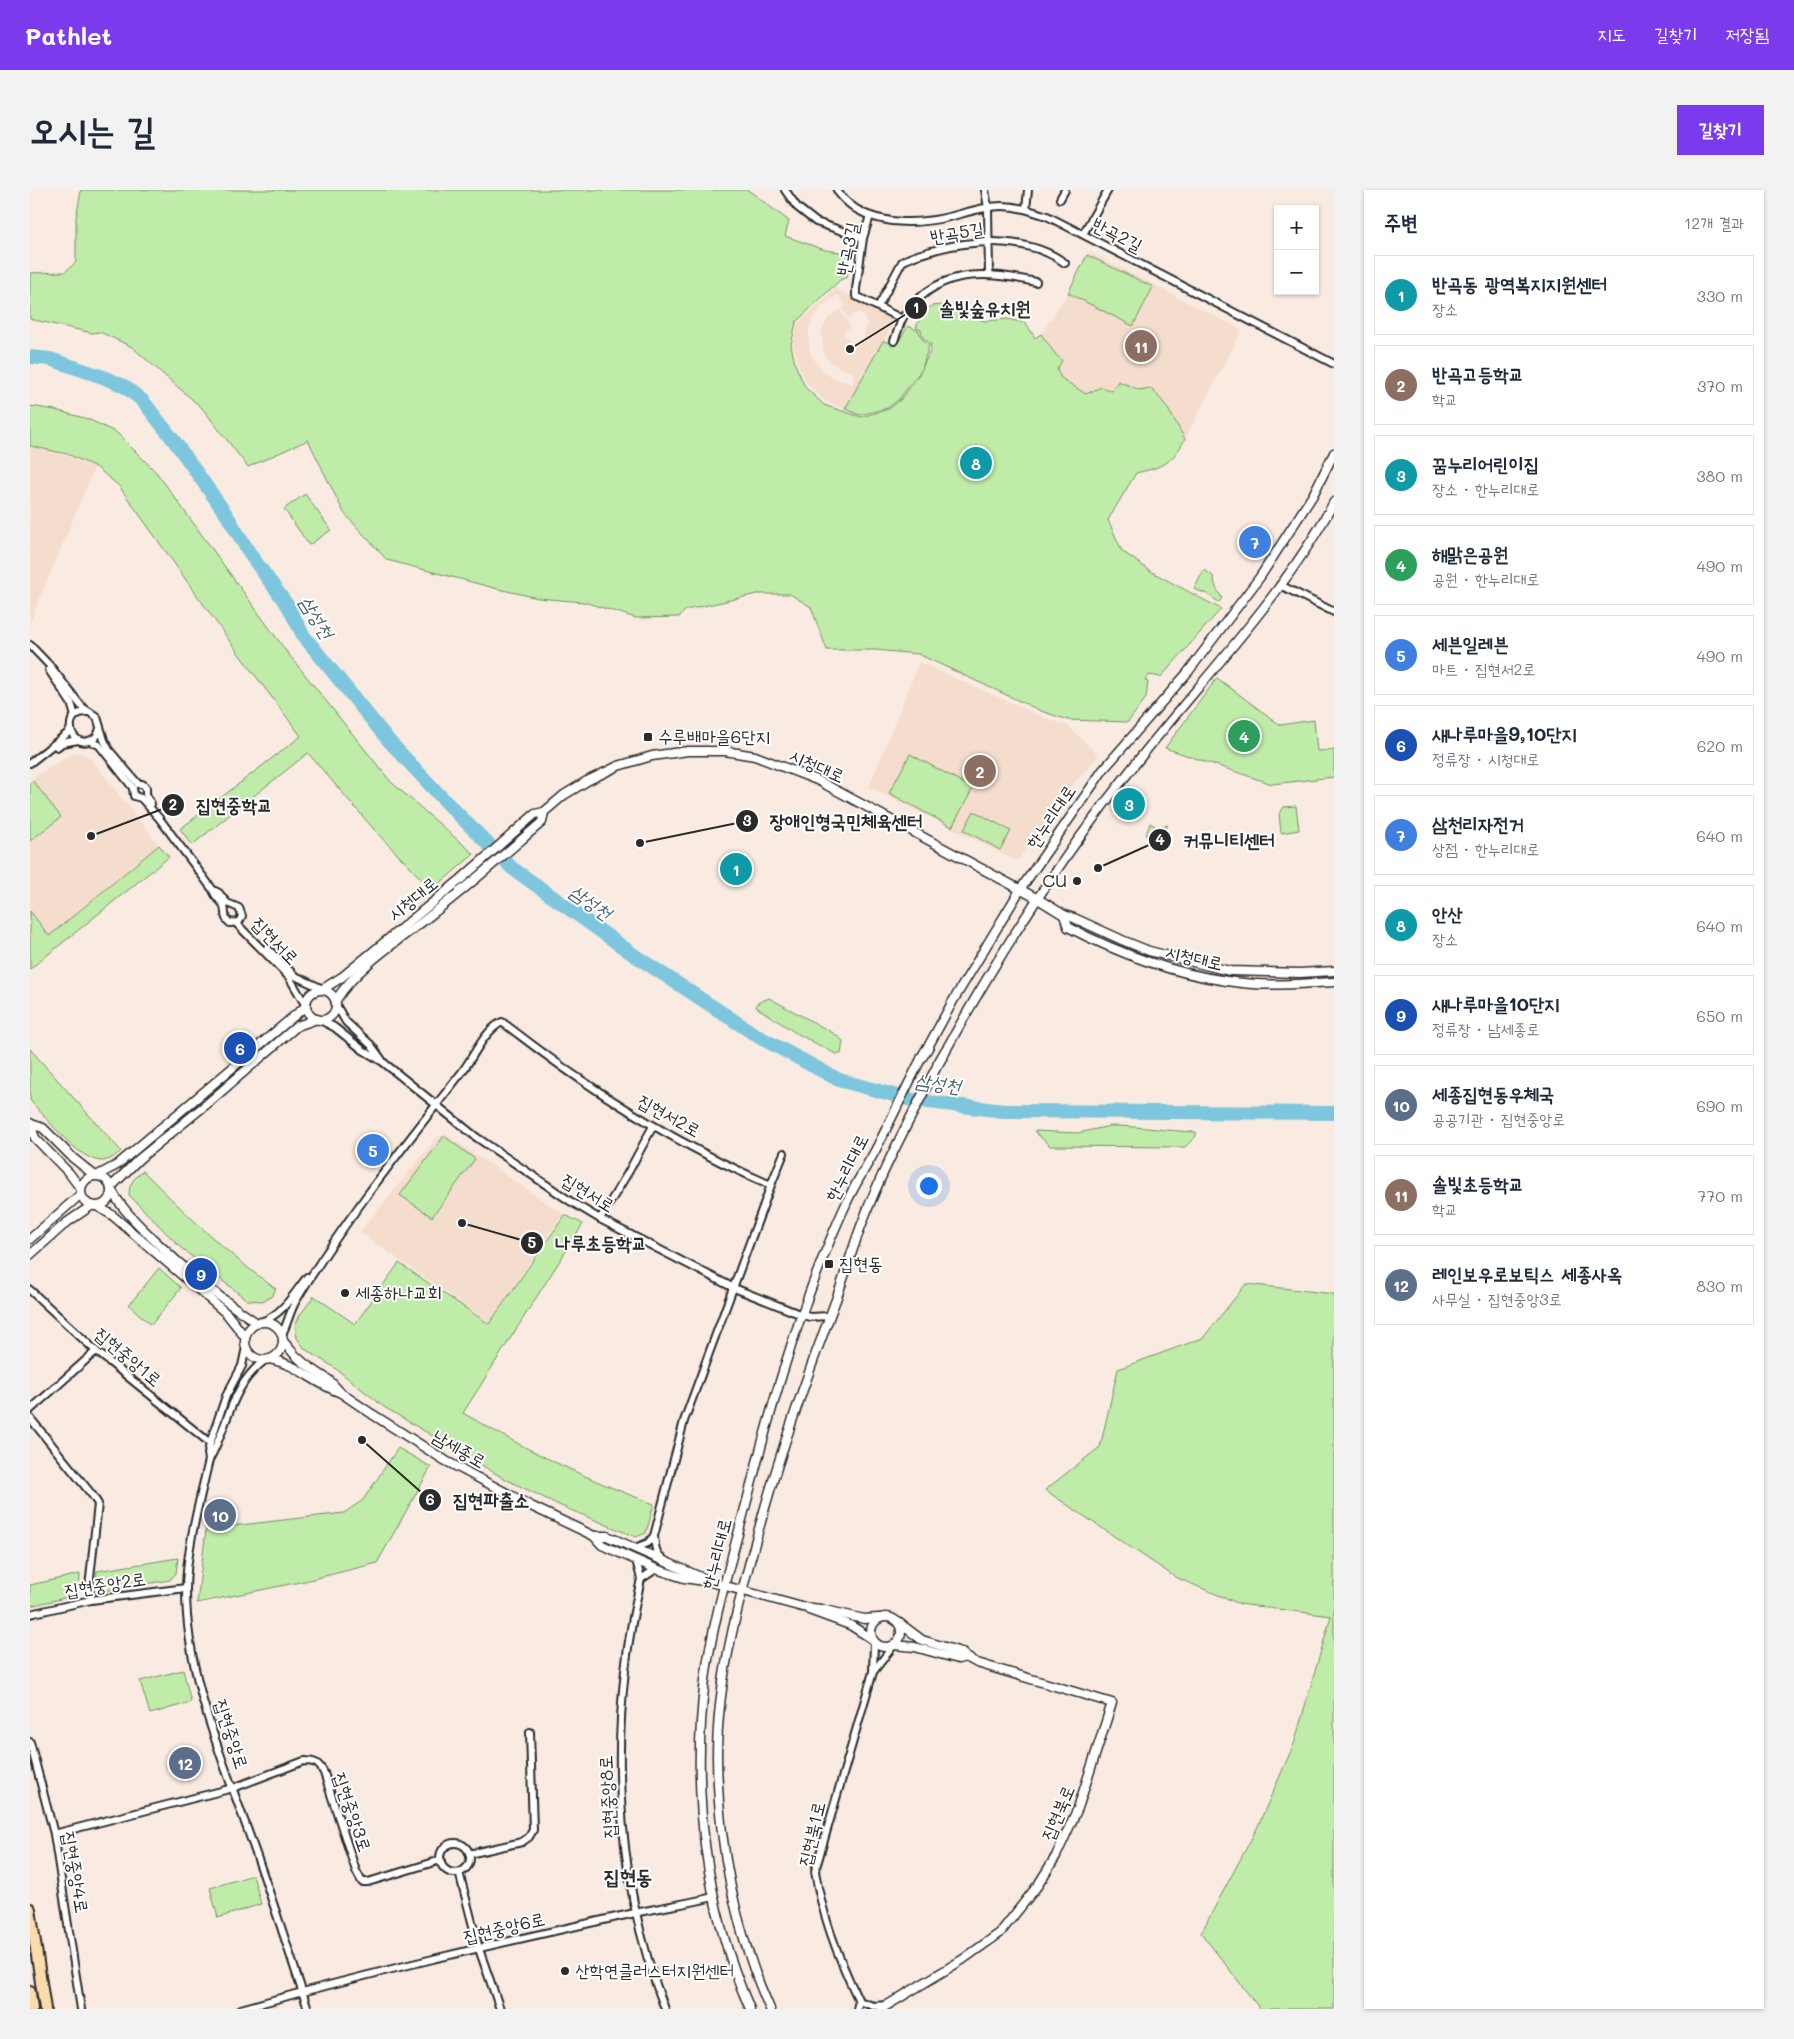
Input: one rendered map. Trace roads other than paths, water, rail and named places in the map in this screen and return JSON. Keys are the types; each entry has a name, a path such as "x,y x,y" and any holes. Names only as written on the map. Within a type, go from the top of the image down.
{"highway":[{"path":"30,1909 45,2009"},
{"path":"30,1992 32,2009"}],"main road":[{"name":"한누리대로","path":"922,1057 928,1047"},
{"name":"한누리대로","path":"938,1064 946,1050"}],"street":[{"path":"785,190 797,207 816,222 863,238"},
{"name":"반곡2길","path":"837,190 851,206 870,216 896,221 939,219 1002,206 1026,209 1047,216 1334,364"},
{"path":"985,190 988,208 989,274"},
{"path":"1026,209 1028,190"},
{"path":"1060,199 1065,190"},
{"path":"1083,234 1108,190"},
{"name":"반곡3길","path":"870,216 863,238 856,296 902,319"},
{"name":"반곡5길","path":"878,307 902,262 908,258 945,248 988,242 1019,244 1057,258 1065,264"},
{"path":"894,341 902,319 916,301 933,286 957,277 989,274 1036,282"},
{"name":"한누리대로","path":"928,1047 952,1001 1020,890 1103,770 1188,672 1254,585 1313,496 1334,453"},
{"name":"한누리대로","path":"946,1050 968,1009 1038,899 1083,834 1140,759 1280,585 1303,554 1334,502"},
{"path":"1280,585 1334,612"},
{"path":"30,645 51,667 76,700 88,712 97,717 109,750 135,786 134,796 144,796"},
{"path":"32,762 68,734 75,716 71,703 48,670 44,660"},
{"path":"75,716 88,712"},
{"path":"90,741 97,736 100,726"},
{"path":"71,728 73,735 78,740"},
{"path":"32,762 62,743 78,740 90,741 99,745 135,786"},
{"name":"시청대로","path":"323,989 342,977 460,880 535,814 544,812 587,781 618,766 652,756 688,751 725,751 755,756 817,780 1038,899 1064,915 1149,951 1230,971 1300,973 1334,971"},
{"path":"135,786 142,784 146,787 144,796 213,890 225,911 224,916 227,921 238,921 241,910 237,906 231,906 225,911"},
{"name":"시청대로","path":"336,1002 346,984 466,888 542,822 544,812"},
{"path":"213,890 231,906"},
{"name":"시청대로","path":"1064,915 1068,927 1091,939 1145,962 1173,970 1228,982 1271,984 1334,982"},
{"name":"집현서로","path":"238,921 295,976 323,989"},
{"name":"집현서로","path":"238,921 289,977 306,1006"},
{"path":"30,1239 81,1191 85,1180 117,1165 290,1022 306,1006 313,991 323,989 332,993 336,1002 334,1012 330,1016 297,1026 208,1103 139,1159 111,1189 107,1202 94,1206 66,1223 30,1255"},
{"name":"집현서로","path":"336,1002 346,1022 371,1045 383,1062"},
{"path":"306,1006 307,1013 318,1020"},
{"name":"집현서로","path":"318,1020 334,1027 363,1050 383,1062 436,1106 548,1187 600,1219 734,1288 802,1315 810,1317 829,1316"},
{"name":"집현서2로","path":"259,1323 270,1319 286,1306 469,1063 493,1027 502,1022 581,1080 653,1126 771,1185"},
{"name":"한누리대로","path":"750,2009 740,1986 713,1897 702,1809 699,1758 705,1677 725,1586 760,1451 780,1381 802,1315 846,1203 922,1057"},
{"name":"한누리대로","path":"770,2009 757,1979 735,1905 720,1806 717,1758 722,1687 734,1624 778,1461 863,1221 892,1155 938,1064"},
{"path":"31,1124 43,1128 73,1158 96,1175 104,1177 127,1213 166,1251 231,1306 259,1323"},
{"path":"31,1124 35,1138 69,1173 81,1191 86,1203 112,1215 226,1314 245,1337 246,1347 255,1358 267,1360 279,1352 282,1338 274,1324 259,1323 252,1326 245,1337"},
{"path":"600,1219 629,1172 653,1126"},
{"path":"666,1561 659,1557 655,1548 654,1536 684,1421 784,1154"},
{"name":"집현서2로","path":"282,1338 295,1302 321,1261"},
{"name":"집현중앙1로","path":"30,1290 96,1351 210,1443"},
{"name":"남세종로","path":"282,1338 295,1355 329,1380 341,1393"},
{"name":"집현중앙로","path":"209,1460 210,1443 226,1396 242,1366 246,1347"},
{"path":"30,1410 96,1351"},
{"name":"남세종로","path":"267,1360 293,1366 322,1386 341,1393 446,1461 533,1508 594,1536 602,1545 656,1569 684,1578 711,1582 742,1592"},
{"name":"집현중앙로","path":"267,1360 245,1379 229,1410 209,1460 191,1549 186,1588 189,1634 193,1662 200,1687 308,2009"},
{"path":"30,1418 98,1504 88,1587 92,1600"},
{"name":"남세종로","path":"594,1536 607,1536 711,1582"},
{"path":"635,1548 648,1543 654,1536"},
{"path":"636,1560 642,1579 656,1569"},
{"name":"집현중앙8로","path":"642,1579 627,1657 619,1757 625,1845 637,1912 650,1967 665,2009"},
{"name":"집현중앙2로","path":"30,1614 92,1600 186,1588"},
{"path":"742,1592 802,1607 821,1609 864,1619 890,1616 898,1622 900,1630 894,1646 883,1647 850,1625 819,1615 802,1607"},
{"path":"873,1641 874,1623 879,1618"},
{"name":"집현북로","path":"884,2007 962,1960 1000,1933 1038,1886 1056,1856 1078,1808 1112,1703 977,1663 961,1652 922,1640 898,1622"},
{"name":"집현북1로","path":"859,2001 846,1973 820,1900 815,1871 873,1672 873,1641"},
{"name":"집현북1로","path":"873,1672 894,1646"},
{"name":"집현북로","path":"894,1646 915,1647 958,1659 966,1657"},
{"path":"469,1854 522,1842 533,1830 530,1732"},
{"name":"집현중앙4로","path":"30,1742 54,1834 81,2009"},
{"name":"집현중앙3로","path":"54,1834 233,1788 304,1761 312,1761 320,1765 324,1773 356,1871 362,1882 368,1882 441,1860"},
{"path":"450,1844 464,1846 469,1854 469,1863 459,1872 450,1872 445,1869 441,1860 442,1851 450,1844"},
{"path":"459,1872 480,1949 500,2009"},
{"name":"집현중앙6로","path":"302,1992 637,1912 713,1897"},
{"path":"242,2009 302,1992"},
{"path":"857,2009 859,2001 873,2006 884,2007"}],"waterway":[{"name":"삼성천","path":"30,357 50,359 103,377 124,386 143,401 175,442 226,514 252,557 288,606 303,635 389,741 448,804 512,868 634,955 759,1037 839,1080 912,1100 1004,1111 1334,1113"}],"place":[{"name":"솔빛초등학교","path":"1141,346"},
{"name":"솔빛숲유치원","path":"850,349"},
{"name":"안산","path":"976,463"},
{"name":"삼천리자전거","path":"1255,542"},
{"name":"해맑은공원","path":"1244,736"},
{"name":"수루배마을6단지","path":"648,737"},
{"name":"반곡고등학교","path":"980,771"},
{"name":"꿈누리어린이집","path":"1129,804"},
{"name":"집현중학교","path":"91,836"},
{"name":"장애인형국민체육센터","path":"640,843"},
{"name":"커뮤니티센터","path":"1098,868"},
{"name":"반곡동 광역복지지원센터","path":"736,869"},
{"name":"CU","path":"1077,881"},
{"name":"새나루마을9,10단지","path":"240,1048"},
{"name":"세븐일레븐","path":"373,1150"},
{"name":"나루초등학교","path":"462,1223"},
{"name":"집현동","path":"829,1264"},
{"name":"새나루마을10단지","path":"201,1274"},
{"name":"세종하나교회","path":"345,1293"},
{"name":"집현파출소","path":"362,1440"},
{"name":"세종집현동우체국","path":"220,1515"},
{"name":"레인보우로보틱스 세종사옥","path":"185,1763"},
{"name":"산학연클러스터지원센터","path":"565,1971"}],"district":[{"name":"집현동","path":"628,1877"}]}
